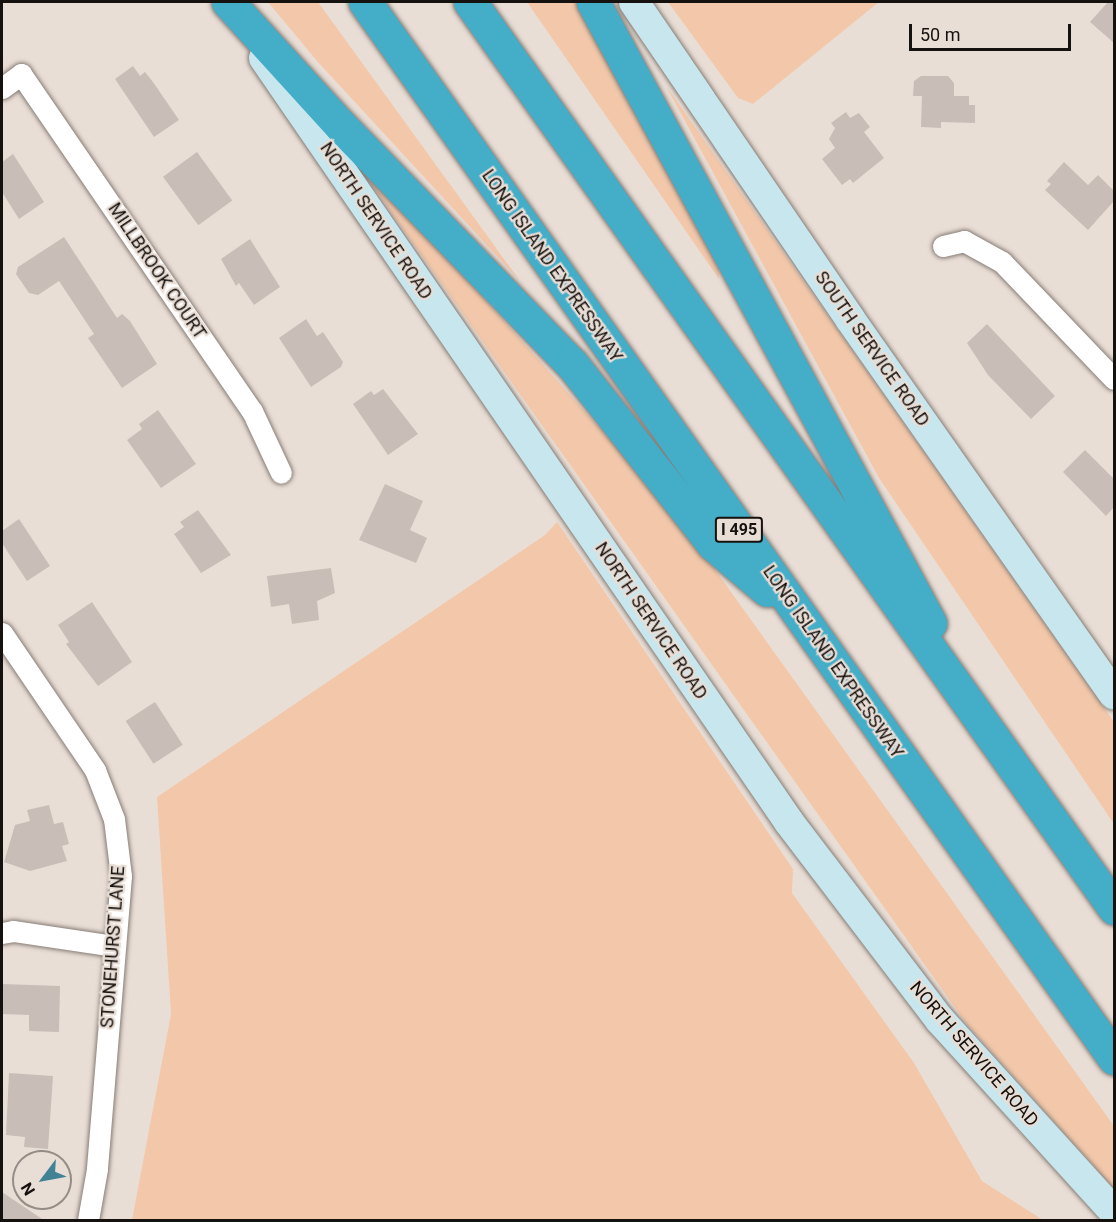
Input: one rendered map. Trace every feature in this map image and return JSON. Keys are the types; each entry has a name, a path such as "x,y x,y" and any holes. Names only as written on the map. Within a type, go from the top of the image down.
{"highway":[{"path":"227,2 341,126 572,363 714,544 805,623"},
{"name":"LONG ISLAND EXPRESSWAY","path":"365,2 1114,1058"},
{"path":"470,2 1114,908"},
{"path":"593,2 828,438 893,548 978,719"}],"main road":[{"name":"NORTH SERVICE ROAD","path":"227,2 789,822 940,1020 1114,1212"},
{"name":"SOUTH SERVICE ROAD","path":"634,2 850,319 1114,694"}],"street":[{"name":"MILLBROOK COURT","path":"2,88 21,74 252,411 281,473"},
{"path":"943,246 964,241 1002,262 1114,379"},
{"name":"STONEHURST LANE","path":"2,633 95,770 114,819 121,876 97,1169 88,1221"},
{"path":"2,933 13,931 115,946"}],"shaded area":[{"path":"268,2 318,2 520,281 317,61"},
{"path":"527,2 580,2 719,257 719,279"},
{"path":"668,2 879,2 753,104 738,98"},
{"path":"666,86 1114,722 1114,824 879,478"},
{"path":"380,182 670,507 1114,1126 1114,1189 966,1023 371,184"},
{"path":"557,522 793,869 792,893 914,1063 982,1181 1043,1220 132,1220 171,1014 157,797 545,535"}],"building":[{"path":"1108,2 1114,2 1114,43 1090,22"},
{"path":"133,66 140,76 145,72 179,120 154,137 115,79"},
{"path":"921,76 948,76 954,83 954,96 969,96 969,105 975,105 975,123 941,122 941,128 921,127 922,96 913,96 914,81"},
{"path":"846,112 850,118 859,113 870,127 864,132 884,158 853,183 850,179 842,185 822,159 835,148 829,139 835,128 831,123"},
{"path":"197,152 232,201 198,225 163,177"},
{"path":"13,154 44,202 19,219 2,192 2,162"},
{"path":"1064,162 1088,185 1098,175 1114,191 1114,201 1088,230 1045,190 1051,184 1047,181"},
{"path":"64,237 117,318 122,314 130,321 157,364 122,388 88,338 94,334 59,281 38,295 29,293 16,274 18,267"},
{"path":"250,239 280,287 254,305 239,283 236,286 221,259"},
{"path":"306,319 317,336 323,332 343,362 341,367 311,387 279,338"},
{"path":"987,324 1055,396 1031,419 988,375 967,343"},
{"path":"383,389 418,434 388,455 353,404 371,391 374,395"},
{"path":"158,410 196,464 161,488 127,440 142,429 139,424"},
{"path":"1085,450 1114,479 1114,507 1106,516 1063,472"},
{"path":"385,484 423,501 410,530 427,538 416,563 359,540"},
{"path":"198,510 231,555 201,573 174,534 184,527 180,522"},
{"path":"19,519 50,566 27,581 2,543 2,531"},
{"path":"331,568 335,593 317,601 319,620 292,624 289,604 271,607 267,576"},
{"path":"92,602 132,662 98,686 66,644 69,642 58,625"},
{"path":"155,702 183,745 153,764 126,721"},
{"path":"49,805 54,824 63,822 69,844 62,846 67,861 30,871 4,862 15,825 30,821 27,810"},
{"path":"2,984 60,986 59,1032 29,1031 29,1015 2,1014"},
{"path":"9,1073 53,1076 48,1149 24,1147 25,1137 6,1135"},
{"path":"2,1192 12,1199 12,1210 29,1210 45,1221 2,1221"}]}
